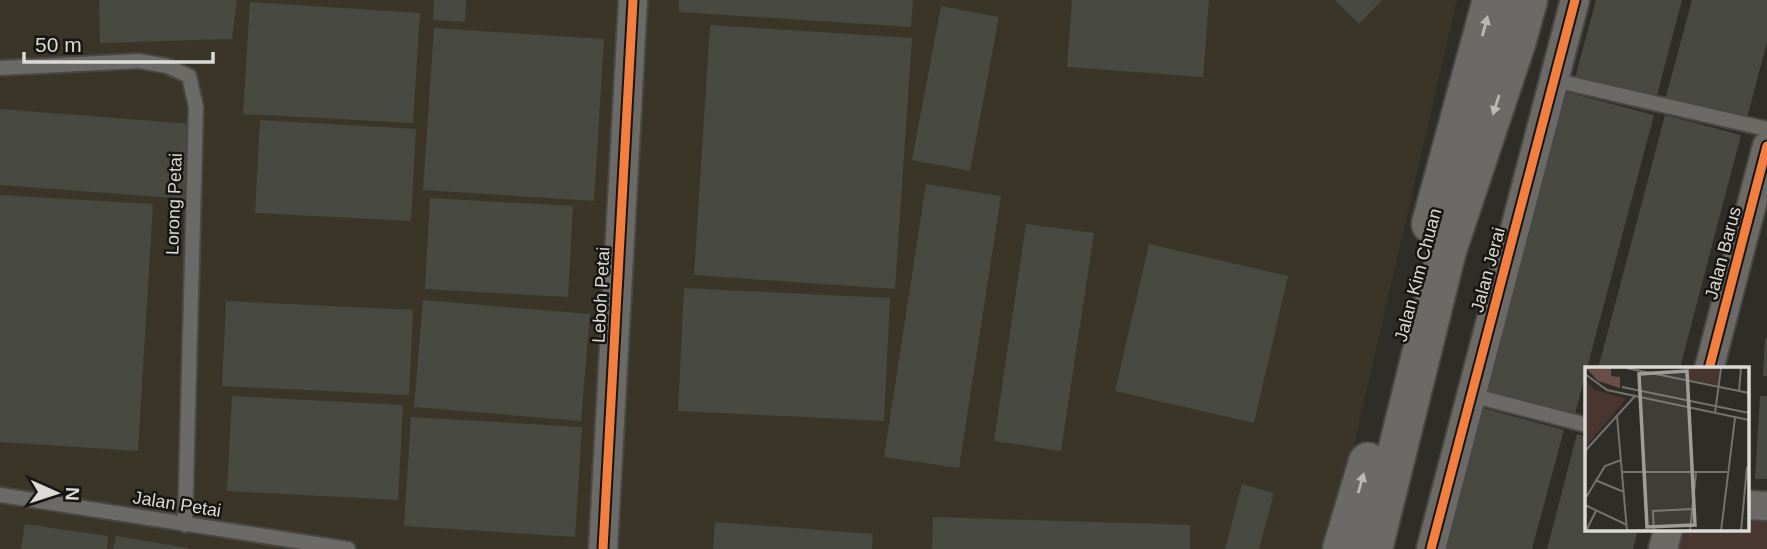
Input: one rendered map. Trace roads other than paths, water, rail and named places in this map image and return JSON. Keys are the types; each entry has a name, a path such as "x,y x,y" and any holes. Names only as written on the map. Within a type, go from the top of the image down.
{"main road":[{"name":"Jalan Kim Chuan","path":"1342,549 1492,0"},
{"path":"1517,0 1517,40"},
{"path":"1373,549 1447,250 1528,0"}],"street":[{"name":"Leboh Petai","path":"603,549 633,0"},
{"name":"Jalan Jerai","path":"1431,549 1576,0"},
{"name":"Jalan Barus","path":"1710,367 1767,146"},
{"path":"1662,549 1667,532"}],"lane":[{"name":"Lorong Petai","path":"0,68 139,61 167,66 189,76 196,107 185,525"},
{"path":"1554,80 1767,129"},
{"path":"1471,395 1585,424"},
{"name":"Jalan Petai","path":"0,495 348,549"}]}
